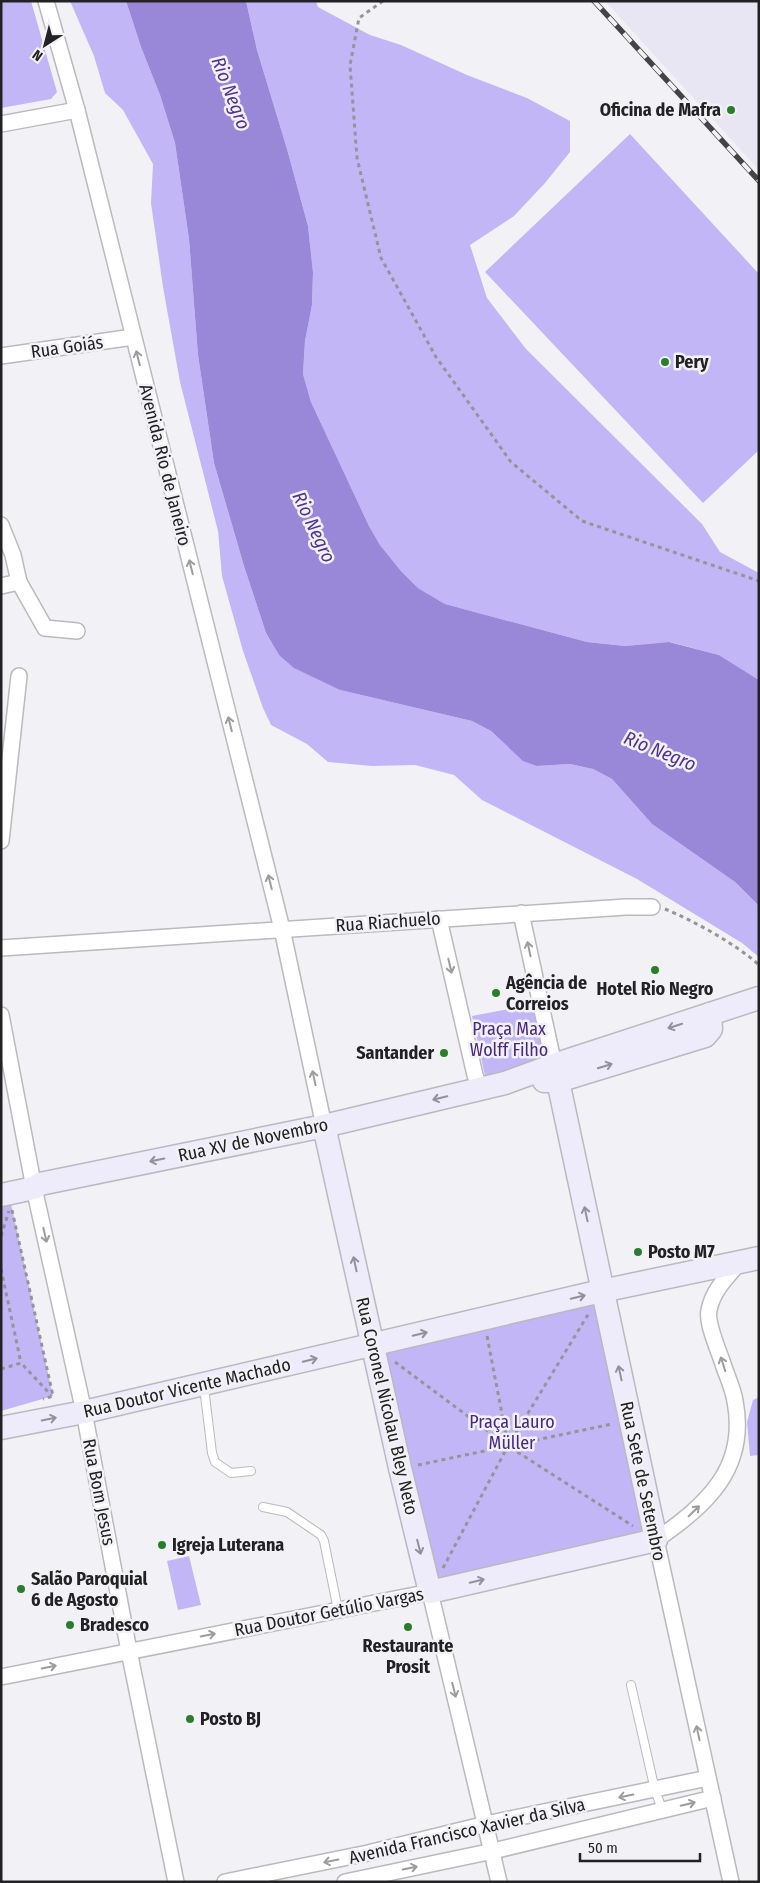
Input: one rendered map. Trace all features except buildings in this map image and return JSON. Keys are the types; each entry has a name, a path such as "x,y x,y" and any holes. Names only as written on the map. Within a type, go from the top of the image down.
{"main road":[{"name":"Rua XV de Novembro","path":"1,1195 34,1188 40,1184 324,1126 556,1073 705,1036 711,1028 710,1014 748,1002"},
{"name":"Rua Sete de Setembro","path":"556,1073 656,1540"},
{"name":"Rua Coronel Nicolau Bley Neto","path":"324,1126 400,1468 430,1592"},
{"path":"602,1291 749,1260"},
{"name":"Rua Doutor Vicente Machado","path":"1,1428 84,1412 204,1385 602,1291"},
{"name":"Rua Doutor Getúlio Vargas","path":"430,1592 656,1540"}],"street":[{"name":"Avenida Rio de Janeiro","path":"46,1 77,110 282,929"},
{"path":"1,124 77,110"},
{"name":"Rua Goiás","path":"1,356 133,338"},
{"path":"1,525 13,555 19,582 45,628 77,631"},
{"path":"1,586 19,582"},
{"path":"1,841 19,676"},
{"name":"Rua Riachuelo","path":"1,948 521,913 652,907"},
{"name":"Rua Sete de Setembro","path":"521,913 556,1073"},
{"path":"439,919 475,1075 480,1089"},
{"name":"Rua Coronel Nicolau Bley Neto","path":"282,929 324,1126"},
{"name":"Rua Bom Jesus","path":"1,1015 34,1188 84,1412 129,1651 176,1882"},
{"path":"656,1540 683,1521 706,1499 723,1479 733,1457 737,1427 735,1401 708,1312 716,1290 749,1260"},
{"name":"Rua Sete de Setembro","path":"656,1540 731,1882"},
{"name":"Rua Coronel Nicolau Bley Neto","path":"430,1592 499,1882"},
{"name":"Rua Doutor Getúlio Vargas","path":"1,1678 430,1592"},
{"name":"Avenida Francisco Xavier da Silva","path":"225,1882 368,1854 486,1824 708,1778"},
{"name":"Avenida Francisco Xavier da Silva","path":"346,1882 493,1851 713,1798"},
{"path":"368,1854 372,1876"}],"lane":[{"path":"204,1385 212,1453 215,1462 231,1473 251,1471"},
{"path":"263,1507 287,1512 321,1536 324,1541 338,1610"},
{"path":"631,1685 662,1810"}],"path":[{"path":"383,1 358,18 350,65 357,158 381,258 436,357 511,462 582,521 759,580"},
{"path":"652,907 679,915 748,956 759,965"},
{"path":"1,1236 11,1204 53,1396"},
{"path":"1,1269 3,1291 20,1363 53,1396"},
{"path":"430,1592 508,1446 602,1291"},
{"path":"484,1319 508,1446"},
{"path":"373,1346 508,1446 656,1540"},
{"path":"1,1369 20,1363"},
{"path":"36,1401 53,1396"},
{"path":"400,1468 630,1420"}],"shaded area":[{"name":"Oficina de Mafra","path":"605,1 759,1 759,170"}],"green space":[{"path":"1,1 31,1 57,92 51,99 1,108"},
{"path":"70,1 126,1 141,47 160,95 175,143 189,239 198,355 214,463 266,633 279,655 340,690 472,721 491,731 507,746 537,766 570,764 593,769 612,779 652,824 735,882 759,906 759,957 742,943 637,879 482,800 454,775 415,765 372,766 328,762 307,744 271,725 243,651 222,576 218,531 180,382 163,287 151,203 153,164 123,110 105,93 94,56"},
{"path":"246,1 316,1 318,7 370,35 401,45 467,75 527,98 570,121 570,152 545,183 514,216 470,245 487,298 526,349 702,524 720,552 759,573 759,680 719,655 670,642 625,646 587,642 445,604 418,588 380,545 369,526 311,402 303,374 305,341 312,305 313,272 308,226 257,50"},
{"name":"Pery","path":"630,134 759,274 759,450 703,503 485,272"},
{"name":"Praça Max Wolff Filho","path":"535,1004 546,1062 485,1076 472,1016"},
{"path":"11,1204 53,1396 1,1411 1,1207"},
{"name":"Praça Lauro Müller","path":"601,1292 653,1538 428,1589 375,1347"},
{"path":"759,1397 759,1455 750,1456 747,1422 753,1400"},
{"path":"189,1556 201,1605 178,1610 167,1561"}],"water":[{"name":"Rio Negro","path":"126,1 246,1 257,50 308,226 313,272 312,305 305,341 303,374 311,402 369,526 380,545 401,571 418,588 445,604 587,642 625,646 669,642 719,655 759,680 759,906 735,882 652,824 612,779 593,769 570,764 537,766 523,761 491,731 472,721 340,690 294,668 279,655 266,633 214,463 198,355 189,239 175,143"}],"railway":[{"path":"594,1 759,181"}],"place":[{"name":"Oficina de Mafra","path":"731,110"},
{"name":"Pery","path":"665,362"},
{"name":"Hotel Rio Negro","path":"655,970"},
{"name":"Agência de Correios","path":"496,993"},
{"name":"Santander","path":"444,1053"},
{"name":"Posto M7","path":"638,1252"},
{"name":"Igreja Luterana","path":"162,1545"},
{"name":"Salão Paroquial 6 de Agosto","path":"21,1589"},
{"name":"Bradesco","path":"70,1625"},
{"name":"Restaurante Prosit","path":"408,1627"},
{"name":"Posto BJ","path":"190,1719"}]}
